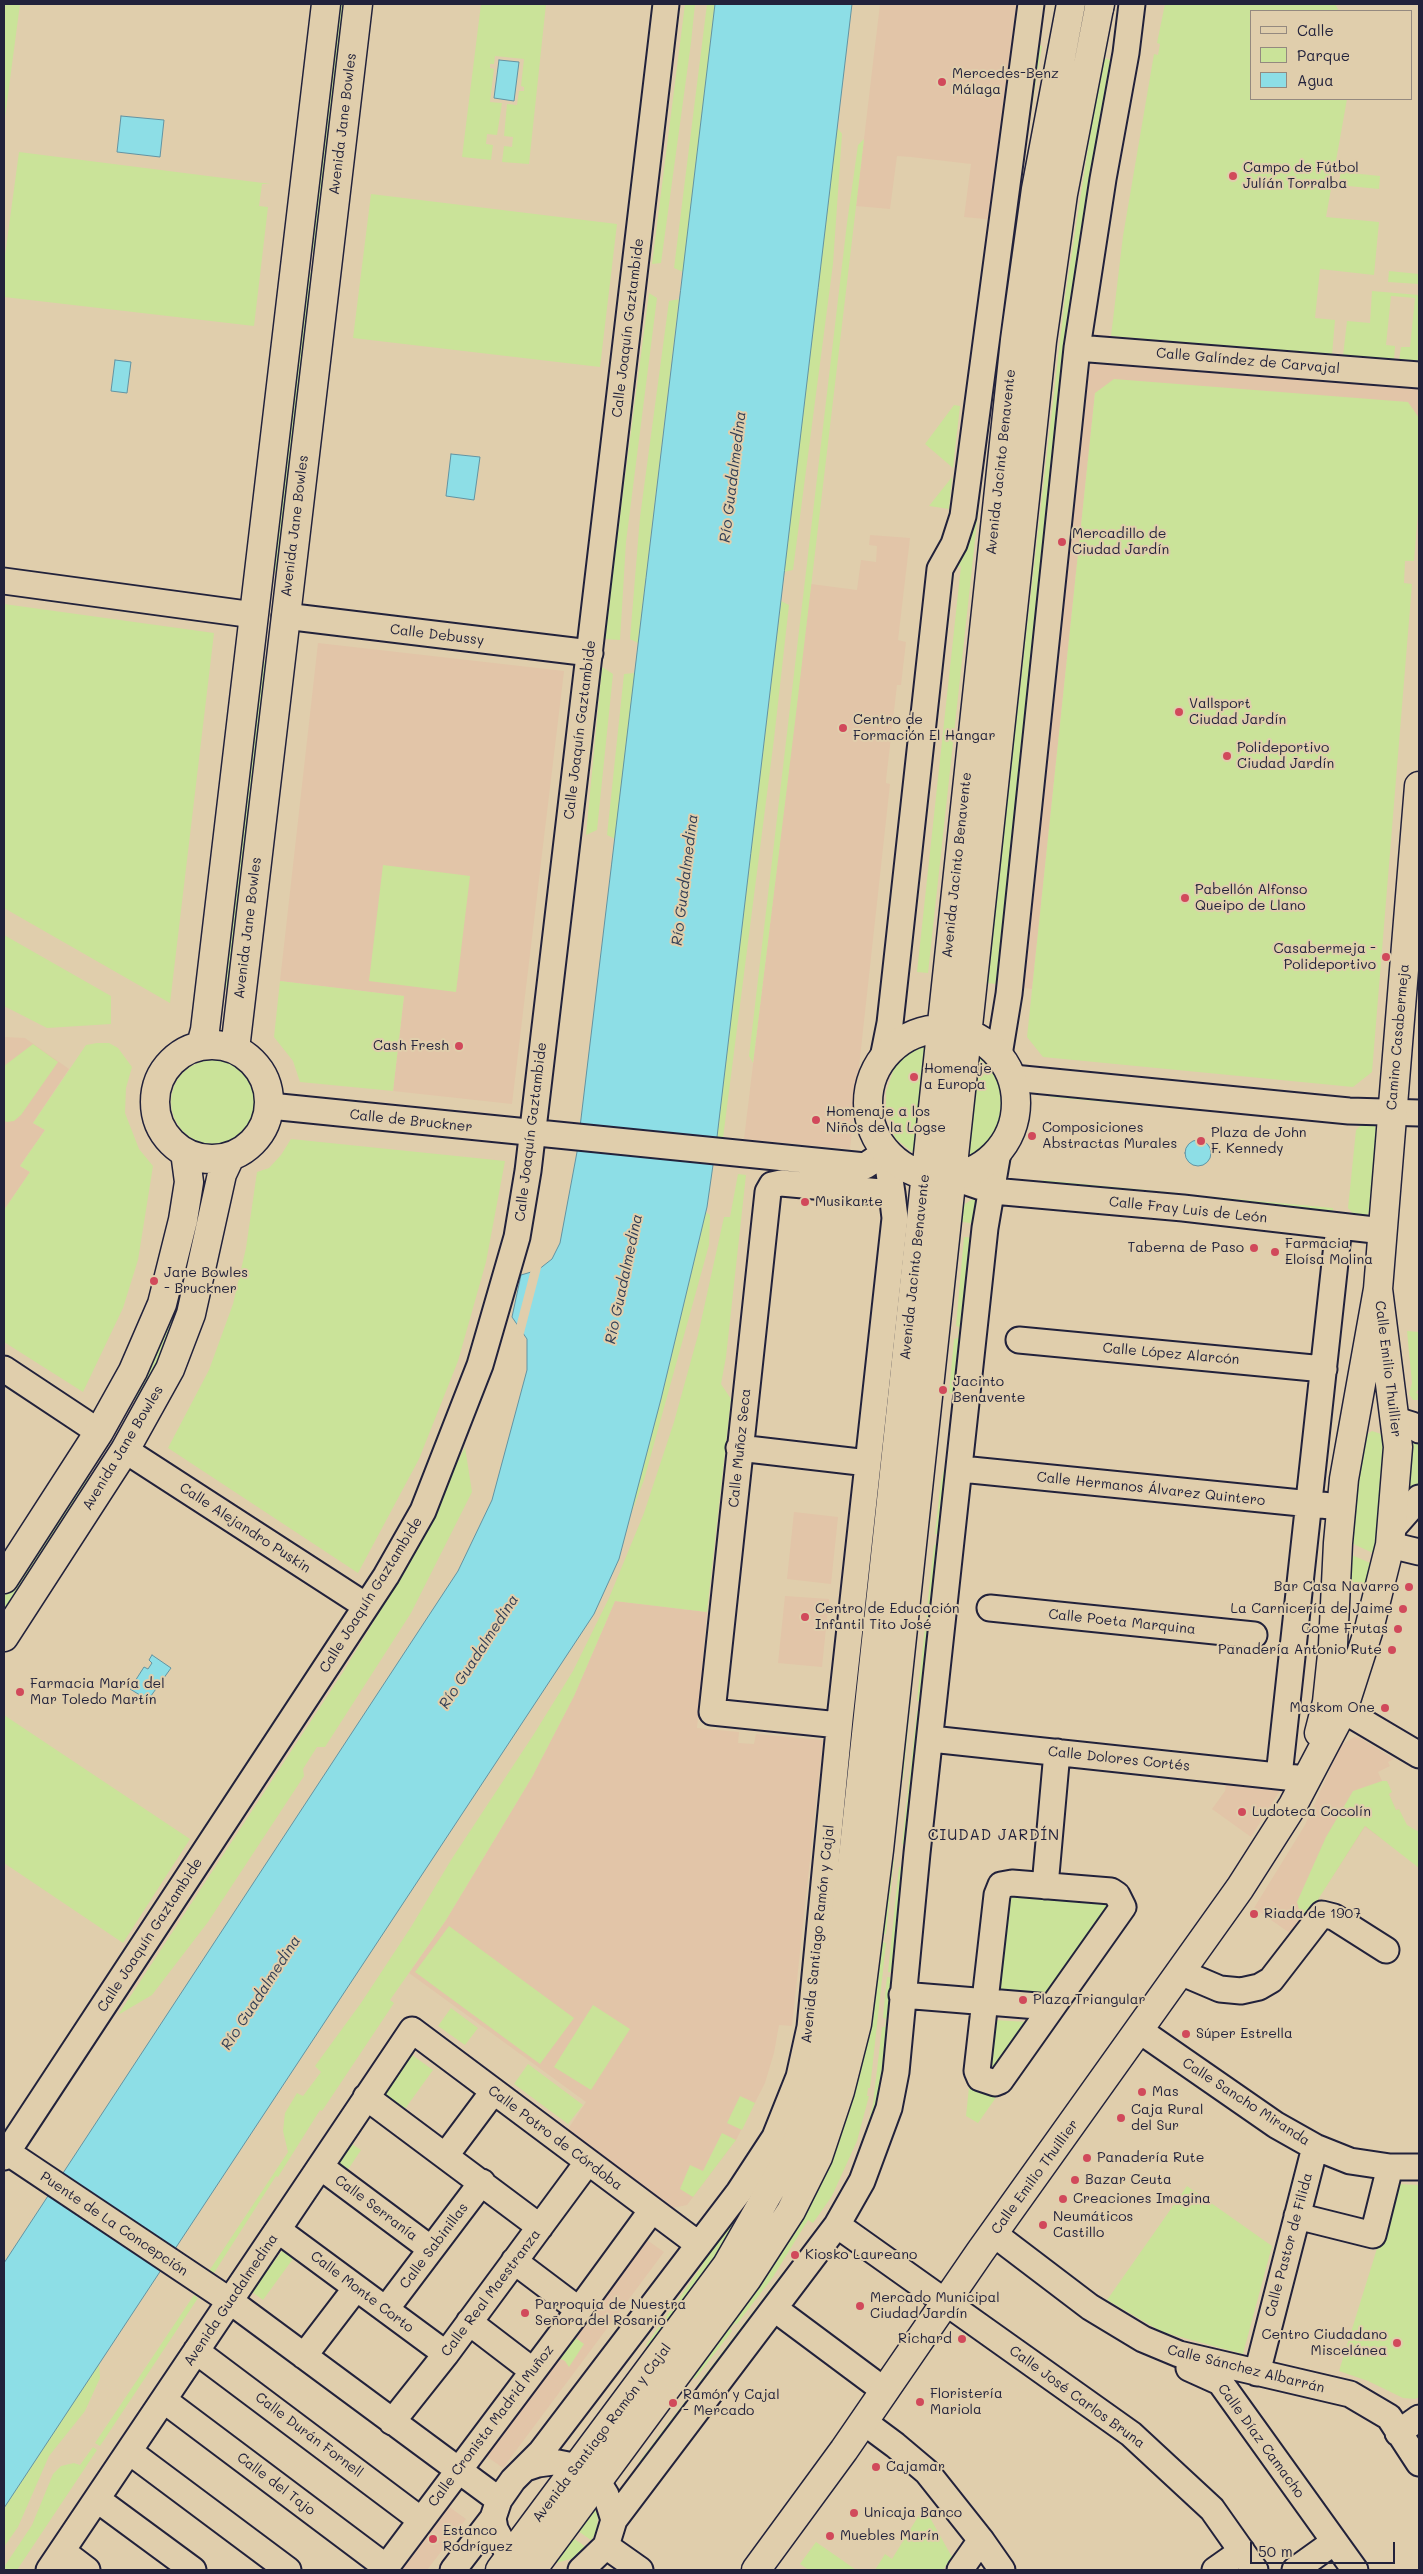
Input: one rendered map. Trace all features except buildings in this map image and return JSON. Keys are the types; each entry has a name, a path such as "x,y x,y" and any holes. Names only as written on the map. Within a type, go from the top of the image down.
{"main road":[{"path":"201,1045 205,1030 326,4"},
{"name":"Avenida Jane Bowles","path":"235,1049 358,4"},
{"name":"Avenida Jacinto Benavente","path":"879,1732 925,1175 954,1030 1042,341 1090,5"},
{"name":"Camino Casabermeja","path":"1378,1289 1419,786"},
{"path":"954,1030 984,1041 999,1055 1013,1078 1016,1114 998,1152 977,1169 952,1177 925,1175 904,1166 886,1152 870,1122 869,1089 883,1058 899,1042 919,1032 954,1030"},
{"name":"Avenida Jacinto Benavente","path":"879,1732 952,1177 954,1030"},
{"path":"219,1044 235,1049 250,1060 262,1076 270,1106 265,1125 256,1139 242,1151 230,1157 211,1159 185,1152 163,1132 154,1105 156,1086 170,1062 188,1049 201,1045 219,1044"},
{"name":"Avenida Jane Bowles","path":"4,1579 99,1432 134,1371 162,1304 187,1199 189,1182 185,1152"},
{"name":"Avenida Jane Bowles","path":"4,1637 125,1450 170,1369 191,1314 222,1174 230,1157"},
{"name":"Calle Emilio Thuillier","path":"756,2570 864,2422 994,2234 1240,1888 1308,1779 1343,1710 1378,1593 1391,1537 1398,1447 1407,1425 1378,1289"},
{"name":"Calle Emilio Thuillier","path":"1308,1779 1327,1702 1333,1645 1335,1582 1344,1479 1378,1289"},
{"path":"1354,1427 1367,1417 1407,1425"},
{"path":"1335,1582 1348,1597 1364,1601 1378,1593"},
{"name":"Avenida Santiago Ramón y Cajal","path":"518,2567 588,2475 727,2265 796,2145 818,2083 833,2018 879,1732"}],"street":[{"name":"Calle Joaquín Gaztambide","path":"9,2155 366,1606 423,1511 480,1365 517,1237 542,1134 590,653 666,4"},
{"name":"Avenida Jacinto Benavente","path":"883,1058 890,1024 940,569 954,544 963,516 1032,4"},
{"path":"999,1055 1009,994 1076,348 1103,179 1126,53 1132,4"},
{"name":"Calle Galíndez de Carvajal","path":"1076,348 1419,376"},
{"path":"4,581 254,614"},
{"name":"Calle Debussy","path":"285,616 590,653"},
{"path":"1013,1078 1392,1113 1419,1113"},
{"name":"Calle de Bruckner","path":"270,1106 865,1166 886,1152"},
{"name":"Avenida Jacinto Benavente","path":"840,1725 895,1218 886,1152"},
{"path":"580,2570 606,2546 614,2520 837,2225 862,2181 889,2108 896,2072 902,1995 961,1470 985,1228 993,1192 998,1152"},
{"name":"Avenida Jacinto Benavente","path":"952,1177 993,1192"},
{"name":"Calle Muñoz Seca","path":"840,1725 712,1712 768,1192 772,1185 781,1183 892,1193"},
{"name":"Calle Fray Luis de León","path":"993,1192 1183,1208 1383,1231"},
{"path":"1279,1776 1339,1226"},
{"name":"Calle López Alarcón","path":"1018,1340 1324,1369"},
{"path":"4,1369 99,1432"},
{"path":"739,1448 868,1463"},
{"name":"Calle Alejandro Puskin","path":"125,1450 366,1606"},
{"name":"Calle Hermanos Álvarez Quintero","path":"961,1470 1341,1507"},
{"path":"1419,1498 1391,1537 1419,1552"},
{"name":"Calle Poeta Marquina","path":"990,1608 1254,1635"},
{"path":"1343,1710 1419,1755"},
{"name":"Avenida Santiago Ramón y Cajal","path":"454,2570 496,2509 513,2480 526,2468 739,2192 776,2137 799,2077 810,2027 840,1725"},
{"name":"Calle Dolores Cortés","path":"930,1739 1308,1779"},
{"path":"1045,1886 1057,1752"},
{"path":"1012,1883 1045,1886 1111,1892 1117,1894 1122,1906 1000,2081 995,2083 980,2078 977,2071 997,1895 1002,1885 1012,1883"},
{"path":"1180,1972 1220,1989 1240,1991 1258,1986 1270,1980 1322,1914 1334,1917 1386,1950"},
{"path":"902,1995 1050,2007"},
{"name":"Calle Potro de Córdoba","path":"412,2030 587,2163 698,2244"},
{"name":"Avenida Guadalmedina","path":"56,2561 412,2030"},
{"name":"Calle Sancho Miranda","path":"1139,2030 1276,2125 1315,2147 1350,2161 1390,2167 1419,2167"},
{"path":"446,2155 493,2092"},
{"path":"366,2097 540,2227"},
{"name":"Calle Pastor de Filida","path":"1257,2373 1315,2147"},
{"name":"Puente de La Concepción","path":"9,2155 230,2301 457,2470 496,2509"},
{"name":"Calle Real Maestranza","path":"392,2422 446,2354 587,2163"},
{"name":"Calle Serranía","path":"320,2166 431,2249"},
{"path":"1297,2216 1372,2235 1390,2167"},
{"name":"Calle Sabinillas","path":"386,2310 482,2182"},
{"name":"Calle Cronista Madrid Muñoz","path":"385,2568 457,2470 580,2310 652,2210"},
{"name":"Calle José Carlos Bruna","path":"837,2225 1131,2434 1212,2509 1248,2561"},
{"name":"Calle Monte Corto","path":"278,2230 446,2354"},
{"name":"Calle Sánchez Albarrán","path":"994,2234 1090,2307 1143,2339 1179,2354 1350,2394 1389,2417 1398,2433 1418,2457"},
{"path":"514,2261 580,2310"},
{"path":"304,2356 356,2288"},
{"path":"775,2309 885,2391"},
{"path":"469,2322 533,2371"},
{"name":"Calle Díaz Camacho","path":"1143,2339 1175,2362 1220,2382 1355,2570"},
{"name":"Calle Durán Fornell","path":"196,2351 421,2520"},
{"name":"Calle del Tajo","path":"165,2401 385,2568"},
{"path":"1398,2433 1419,2418"},
{"path":"864,2422 895,2445 926,2472 981,2540 1002,2570"},
{"path":"130,2452 276,2567"},
{"path":"526,2468 552,2462 588,2475 606,2495 614,2520"},
{"path":"98,2500 193,2570"},
{"path":"496,2509 495,2529 518,2567"},
{"path":"960,2570 981,2540"},
{"path":"1295,2570 1334,2542"},
{"path":"606,2546 640,2570"},
{"path":"56,2561 87,2570"},
{"path":"1214,2570 1248,2561"}],"shaded area":[{"name":"Mercedes-Benz Málaga","path":"880,4 1022,4 995,220 964,217 971,164 911,157 897,156 890,209 856,206"},
{"name":"Mercadillo de Ciudad Jardín","path":"1067,332 1419,362 1419,418 1407,402 1095,393 1032,989 997,984"},
{"path":"870,535 910,538 898,640 906,642 901,685 897,685 886,780 886,783 890,784 850,1149 744,1139 811,584 857,590 861,560 876,562 877,546 869,545"},
{"path":"318,643 564,671 512,1104 393,1091 404,996 280,981"},
{"path":"4,1037 25,1038 69,1069 33,1123 45,1130 20,1166 30,1172 4,1210"},
{"name":"Centro de Educación Infantil Tito José","path":"794,1512 838,1517 831,1584 787,1579"},
{"name":"Centro de Educación Infantil Tito José","path":"785,1596 829,1599 822,1667 778,1663"},
{"path":"615,1601 707,1612 697,1728 739,1732 738,1743 754,1744 756,1734 823,1740 792,2026 779,2025 774,2053 765,2083 736,2140 687,2205 667,2209 566,2132 586,2102 409,1973 446,1920 532,1777 574,1696"},
{"path":"1354,1737 1360,1738 1394,1759 1388,1762 1390,1766 1378,1772 1382,1781 1387,1781 1392,1792 1389,1794 1396,1810 1399,1809 1403,1818 1383,1840 1365,1827 1294,1936 1254,1908 1305,1825 1341,1745"},
{"name":"Ludoteca Cocolín","path":"1226,1784 1281,1789 1251,1837 1212,1809 1225,1791"},
{"path":"647,2240 664,2252 503,2468 486,2456"},
{"path":"448,2506 466,2519 427,2570 400,2570"}],"green space":[{"path":"4,4 20,4 4,125"},
{"path":"338,4 348,4 319,252 308,251"},
{"path":"481,4 546,4 529,164 502,162 504,146 512,147 513,137 504,136 507,104 517,105 519,91 524,91 524,87 521,86 524,59 495,56 494,64 490,64 490,68 494,69 490,102 502,103 497,135 487,134 486,144 493,145 491,160 462,157"},
{"path":"685,4 695,4 691,43 661,263 652,264"},
{"path":"707,4 715,4 683,272 674,268"},
{"name":"Campo de Fútbol Julíán Torralba","path":"1165,4 1335,4 1338,10 1250,10 1250,100 1347,100 1326,217 1379,222 1374,275 1320,269 1315,318 1335,320 1332,355 1111,336 1123,236 1154,54 1158,55 1160,44 1157,43"},
{"path":"1032,44 1042,46 999,319 928,973 917,972 961,566 950,571"},
{"path":"1102,58 1112,60 1064,353 997,984 986,983 1065,297"},
{"path":"837,127 842,134 833,264 793,570 784,572"},
{"path":"864,139 753,1063 749,1056 847,223 858,145"},
{"path":"19,152 271,184 262,184 259,206 268,207 254,326 4,297 4,263"},
{"path":"1341,172 1380,176 1379,189 1338,185"},
{"path":"371,194 617,224 600,367 353,338"},
{"path":"1389,271 1419,274 1419,284 1388,282"},
{"path":"306,272 316,273 280,572 269,571"},
{"path":"1372,291 1419,295 1419,362 1399,360 1401,347 1410,347 1415,298 1391,296 1386,345 1395,346 1394,360 1343,356 1347,321 1370,323"},
{"path":"649,293 657,298 626,542 620,640 604,639"},
{"path":"679,299 638,643 630,639 640,517 669,301"},
{"name":"Polideportivo Ciudad Jardín","path":"1114,379 1408,402 1419,418 1419,501 1414,561 1405,561 1404,583 1412,584 1372,1072 1353,1087 1043,1057 1027,1037 1095,393"},
{"path":"954,405 960,406 953,468 925,444"},
{"path":"952,477 949,509 929,506"},
{"path":"781,601 789,605 774,739 723,1138 717,1137"},
{"path":"4,604 214,633 170,1003 4,908"},
{"path":"259,661 270,662 231,988 220,987"},
{"path":"602,667 613,674 597,830 586,835"},
{"path":"635,673 615,839 607,835 624,674"},
{"path":"383,865 470,876 456,992 369,981"},
{"path":"4,935 111,996 111,1024 47,1028 4,1006"},
{"path":"280,981 404,996 393,1091 300,1082 293,1061 274,1037"},
{"path":"929,1042 919,1142 912,1152 895,1138 886,1108 886,1092 897,1060 903,1052 919,1043"},
{"path":"109,1043 118,1048 132,1067 126,1088 125,1113 139,1149 153,1166 138,1260 123,1308 83,1392 4,1342 4,1210 30,1172 20,1166 45,1130 33,1123 86,1045"},
{"path":"33,1044 58,1062 21,1115 14,1121 4,1121 4,1066"},
{"path":"974,1046 981,1046 993,1057 1001,1074 1004,1090 999,1122 992,1137 979,1152 968,1159 964,1158"},
{"path":"213,1060 229,1063 243,1072 252,1086 255,1102 252,1118 243,1132 229,1141 213,1144 197,1141 183,1132 174,1118 171,1102 174,1086 183,1072 197,1063"},
{"path":"1051,1092 1197,1106 1196,1110 1050,1097"},
{"path":"1362,1124 1373,1124 1378,1130 1371,1209 1367,1215 1356,1217 1348,1208 1356,1130"},
{"path":"291,1139 505,1161 486,1262 458,1361 419,1459 358,1573 168,1448 209,1370 233,1304 246,1248 257,1172 269,1168 281,1155"},
{"path":"738,1174 746,1175 726,1357 721,1384 731,1399 707,1612 615,1601 574,1696 532,1777 446,1920 390,2000 394,2003 322,2111 320,2110 278,2177 276,2176 214,2273 209,2271 288,2152 283,2131 285,2113 297,2093 303,2096 321,2072 315,2066 361,2003 411,1927 451,1860 534,1734 573,1671 609,1598 644,1513 674,1422 698,1335 724,1217 730,1217"},
{"path":"1043,1180 1177,1193 1177,1198 1042,1185"},
{"path":"979,1195 977,1224 956,1221 965,1204"},
{"path":"1193,1195 1333,1208 1333,1213 1192,1199"},
{"path":"193,1209 203,1210 171,1338 141,1402 132,1397"},
{"path":"706,1212 710,1215 709,1245 644,1480 629,1519 661,1399"},
{"path":"964,1237 976,1238 960,1394 949,1393 954,1339 958,1338 959,1327 956,1326"},
{"path":"1407,1331 1419,1332 1419,1388 1416,1393 1419,1394 1419,1399 1417,1400 1413,1400 1409,1394 1412,1383"},
{"path":"934,1422 940,1423 918,1626 916,1626 915,1634 917,1635 903,1780 900,1779 899,1786 901,1787 895,1843 888,1843"},
{"path":"1372,1431 1381,1434 1386,1440 1377,1555 1347,1541 1349,1509 1366,1435"},
{"path":"1407,1438 1415,1438 1419,1443 1419,1483 1412,1492 1406,1493"},
{"path":"465,1447 472,1492 411,1613 325,1747 317,1747 303,1769 304,1776 208,1922 152,1995 118,2015 343,1672 402,1575"},
{"path":"948,1454 912,1845 902,1844 917,1711 920,1711 921,1701 917,1701 934,1545 938,1544 938,1534 935,1534 941,1481"},
{"path":"84,1474 93,1479 4,1616 4,1597"},
{"path":"1347,1553 1375,1565 1368,1585 1365,1587 1357,1588 1349,1582"},
{"path":"4,1715 190,1839 123,1943 4,1863"},
{"path":"1387,1781 1392,1792 1389,1794 1396,1810 1399,1809 1407,1825 1419,1832 1419,1868 1365,1826 1303,1923 1297,1902 1326,1837 1353,1791"},
{"path":"887,1860 894,1860 886,1934 884,1934 883,1942 886,1943 870,2088 868,2088 867,2096 869,2096 857,2141 832,2196 813,2223 808,2220 773,2277 737,2324 735,2323 730,2329 732,2331 695,2379 689,2374 766,2269"},
{"path":"902,1860 910,1860 898,1973 888,1972 899,1867 902,1867"},
{"path":"1007,1893 1107,1901 1111,1906 1048,1993 1000,1990 996,1987"},
{"path":"449,1926 574,2018 540,2064 415,1972"},
{"path":"887,1977 898,1978 888,2072 874,2131 867,2128 873,2104 882,2027 885,2027 886,2019 883,2018"},
{"path":"593,2005 630,2029 591,2090 554,2067"},
{"path":"451,2008 478,2028 465,2045 438,2026"},
{"path":"994,2020 1028,2022 993,2071 988,2067"},
{"path":"412,2055 433,2070 402,2113 381,2098"},
{"path":"528,2064 583,2105 568,2124 514,2084"},
{"path":"970,2077 1002,2089 978,2123 966,2116"},
{"path":"740,2096 755,2103 742,2130 727,2123"},
{"path":"795,2115 718,2258 651,2349 646,2345 702,2266 706,2254"},
{"path":"722,2133 736,2140 693,2197 680,2189 690,2165 703,2171"},
{"path":"347,2141 361,2150 347,2171 337,2163"},
{"path":"1397,2184 1419,2185 1419,2397 1415,2399 1403,2398 1368,2381 1339,2371"},
{"path":"1187,2186 1272,2246 1243,2354 1162,2332 1107,2300"},
{"path":"284,2248 295,2256 263,2300 252,2292"},
{"path":"784,2271 790,2275 640,2474 639,2462 693,2391 695,2392 700,2386 698,2384"},
{"path":"194,2295 198,2298 100,2446 95,2443"},
{"path":"574,2337 584,2344 569,2367 565,2361 559,2358"},
{"path":"99,2363 100,2378 85,2411 49,2456 18,2527 4,2547 4,2508"},
{"path":"93,2447 97,2450 17,2570 4,2570 4,2567 32,2525 53,2474 61,2466 74,2463 80,2465"},
{"path":"597,2506 596,2533 591,2540 578,2531"},
{"path":"924,2507 952,2557 943,2570 875,2570 885,2554 892,2559"},
{"path":"573,2538 586,2547 574,2558 556,2563"},
{"path":"816,2542 856,2570 809,2570 800,2564"}],"water":[{"name":"Río Guadalmedina","path":"715,4 852,4 717,1137 707,1207 661,1399 619,1559 594,1614 4,2508 4,2263 458,1571 492,1500 527,1370 527,1339 512,1317 521,1275 538,1270 552,1259 560,1243 577,1152"},
{"path":"499,60 519,62 514,101 494,98"},
{"path":"121,116 164,120 160,157 117,152"},
{"path":"115,360 131,362 127,393 111,391"},
{"path":"451,454 480,457 474,500 446,496"},
{"path":"1198,1140 1207,1144 1211,1153 1207,1162 1198,1166 1189,1162 1185,1153 1189,1144"},
{"path":"152,1655 171,1668 148,1700 130,1689 144,1667 148,1669 152,1663 149,1660"}],"pier":[{"path":"542,1264 523,1337 516,1327 531,1269"}],"place":[{"name":"Mercedes-Benz Málaga","path":"942,82"},
{"name":"Campo de Fútbol Julíán Torralba","path":"1233,176"},
{"name":"Mercadillo de Ciudad Jardín","path":"1062,542"},
{"name":"Vallsport Ciudad Jardín","path":"1179,712"},
{"name":"Centro de Formación El Hangar","path":"843,728"},
{"name":"Polideportivo Ciudad Jardín","path":"1227,756"},
{"name":"Pabellón Alfonso Queipo de Llano","path":"1185,898"},
{"name":"Casabermeja - Polideportivo","path":"1386,957"},
{"name":"Cash Fresh","path":"459,1046"},
{"name":"Homenaje a Europa","path":"914,1077"},
{"name":"Homenaje a los Niños de la Logse","path":"816,1120"},
{"name":"Composiciones Abstractas Murales","path":"1032,1136"},
{"name":"Plaza de John F. Kennedy","path":"1201,1141"},
{"name":"Musikarte","path":"805,1202"},
{"name":"Taberna de Paso","path":"1254,1248"},
{"name":"Farmacia Eloísa Molina","path":"1275,1252"},
{"name":"Jane Bowles - Bruckner","path":"154,1281"},
{"name":"Jacinto Benavente","path":"943,1390"},
{"name":"Bar Casa Navarro","path":"1409,1587"},
{"name":"La Carnicería de Jaime","path":"1403,1609"},
{"name":"Centro de Educación Infantil Tito José","path":"805,1617"},
{"name":"Come Frutas","path":"1398,1629"},
{"name":"Panadería Antonio Rute","path":"1392,1650"},
{"name":"Farmacia María del Mar Toledo Martín","path":"20,1692"},
{"name":"Maskom One","path":"1385,1708"},
{"name":"Ludoteca Cocolín","path":"1242,1812"},
{"name":"Riada de 1907","path":"1254,1914"},
{"name":"Plaza Triangular","path":"1023,2000"},
{"name":"Súper Estrella","path":"1186,2034"},
{"name":"Mas","path":"1142,2092"},
{"name":"Caja Rural del Sur","path":"1121,2118"},
{"name":"Panadería Rute","path":"1087,2158"},
{"name":"Bazar Ceuta","path":"1075,2180"},
{"name":"Creaciones Imagina","path":"1063,2199"},
{"name":"Neumáticos Castillo","path":"1043,2225"},
{"name":"Kiosko Laureano","path":"795,2255"},
{"name":"Mercado Municipal Ciudad Jardín","path":"860,2306"},
{"name":"Parroquia de Nuestra Señora del Rosario","path":"525,2313"},
{"name":"Richard","path":"962,2339"},
{"name":"Centro Ciudadano Miscelánea","path":"1397,2343"},
{"name":"Floristería Mariola","path":"920,2402"},
{"name":"Ramón y Cajal - Mercado","path":"673,2403"},
{"name":"Cajamar","path":"876,2467"},
{"name":"Unicaja Banco","path":"854,2513"},
{"name":"Muebles Marín","path":"830,2536"},
{"name":"Estanco Rodríguez","path":"433,2539"}],"district":[{"name":"CIUDAD JARDÍN","path":"994,1835"}]}
